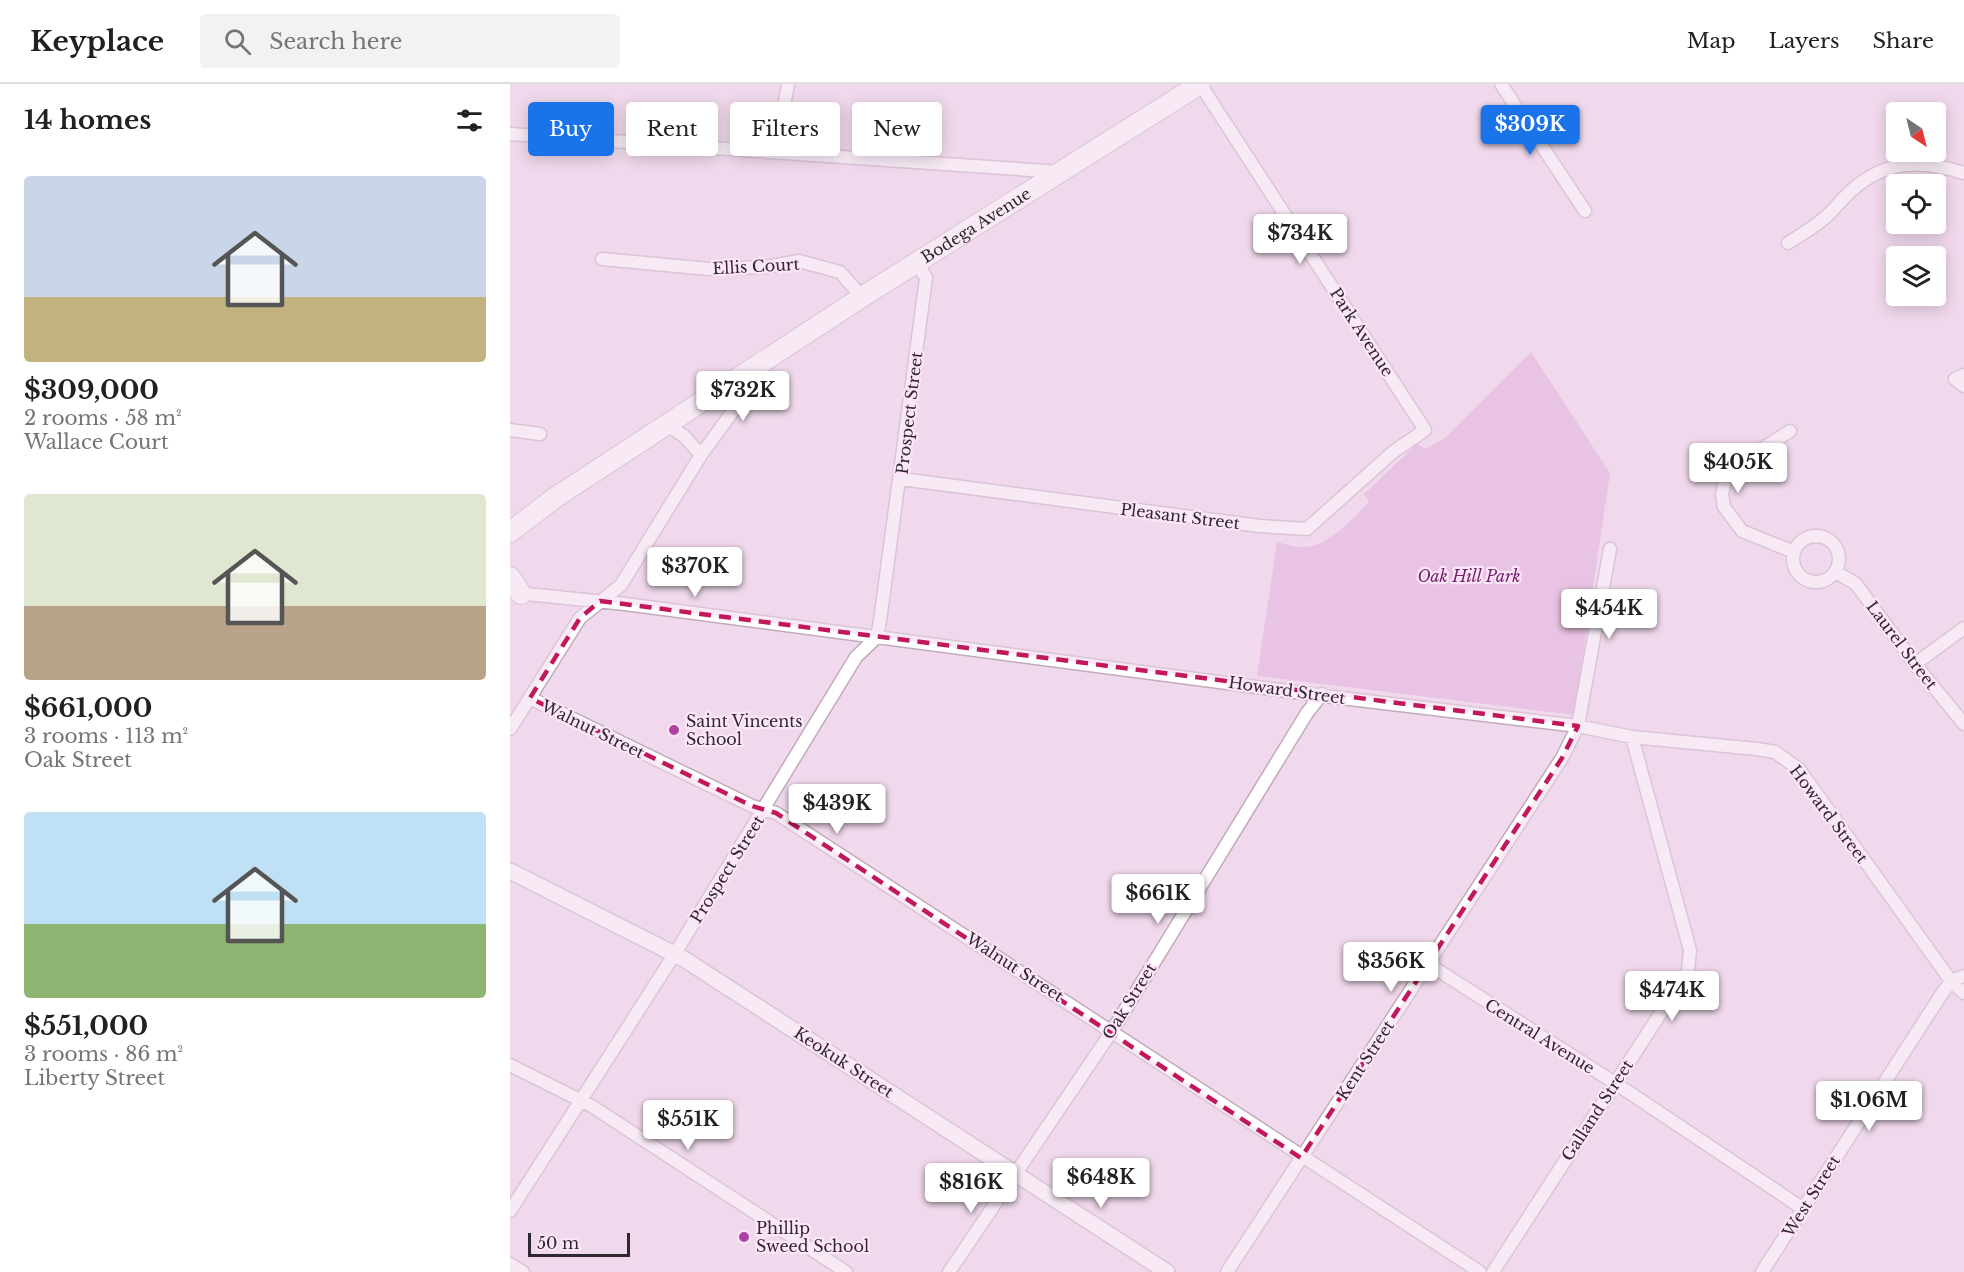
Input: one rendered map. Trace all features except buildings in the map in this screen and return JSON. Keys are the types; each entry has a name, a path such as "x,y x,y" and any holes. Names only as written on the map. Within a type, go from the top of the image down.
{"main road":[{"name":"Bodega Avenue","path":"510,532 556,497 862,297 1200,84"},
{"path":"510,577 515,593"}],"street":[{"path":"785,102 788,84"},
{"name":"Park Avenue","path":"1200,84 1425,430"},
{"path":"1501,84 1585,211"},
{"path":"510,134 730,148"},
{"path":"840,156 1060,172"},
{"path":"1788,243 1828,214 1853,189 1881,172 1907,162 1924,163 1964,173"},
{"name":"Ellis Court","path":"602,259 708,269 766,267 799,261 840,272 862,297"},
{"name":"Prospect Street","path":"510,1211 675,955 856,657 877,637 901,479 926,278 917,262"},
{"path":"510,729 580,618 621,585 701,455 736,407 753,369"},
{"path":"1964,375 1955,380 1964,386"},
{"path":"667,425 684,436 701,455"},
{"path":"510,430 540,434"},
{"name":"Pleasant Street","path":"901,479 1260,526 1307,529 1394,452 1425,430"},
{"path":"1790,431 1751,456 1726,477 1722,494 1724,507 1742,531 1794,552"},
{"path":"1810,536 1826,537 1833,542 1840,556 1836,572 1824,581 1810,581 1803,578 1794,567 1794,552 1797,545 1810,536"},
{"name":"Kent Street","path":"1227,1272 1562,758 1578,726 1610,549"},
{"name":"Laurel Street","path":"1836,572 1856,584 1915,664 1964,724"},
{"name":"Howard Street","path":"515,593 600,601 1578,726 1632,737 1775,752 1789,759 1799,769 1951,981 1964,993"},
{"path":"1915,664 1964,628"},
{"name":"Oak Street","path":"949,1272 1112,1030 1245,812 1307,713 1322,694"},
{"name":"Walnut Street","path":"530,698 763,810 776,813 1112,1030 1301,1158 1480,1272"},
{"name":"Galland Street","path":"1493,1272 1688,971 1690,950 1632,737"},
{"name":"Keokuk Street","path":"510,871 675,955 1167,1272"},
{"name":"Central Avenue","path":"1428,964 1615,1083 1802,1208"},
{"path":"1951,981 1964,976"},
{"name":"West Street","path":"1762,1272 1951,981"},
{"path":"510,1065 582,1101 846,1272"},
{"path":"510,1264 523,1272"}],"highlighted area":[{"path":"600,601 1578,726 1562,758 1301,1158 776,813 752,806 530,698 580,618"}],"green space":[{"name":"Oak Hill Park","path":"1531,352 1610,473 1574,715 1257,676 1277,542 1304,547 1313,546 1331,537 1369,502 1364,494 1417,444 1426,449 1445,438"}],"place":[{"name":"Saint Vincents School","path":"674,730"},
{"name":"Phillip Sweed School","path":"744,1237"}]}
